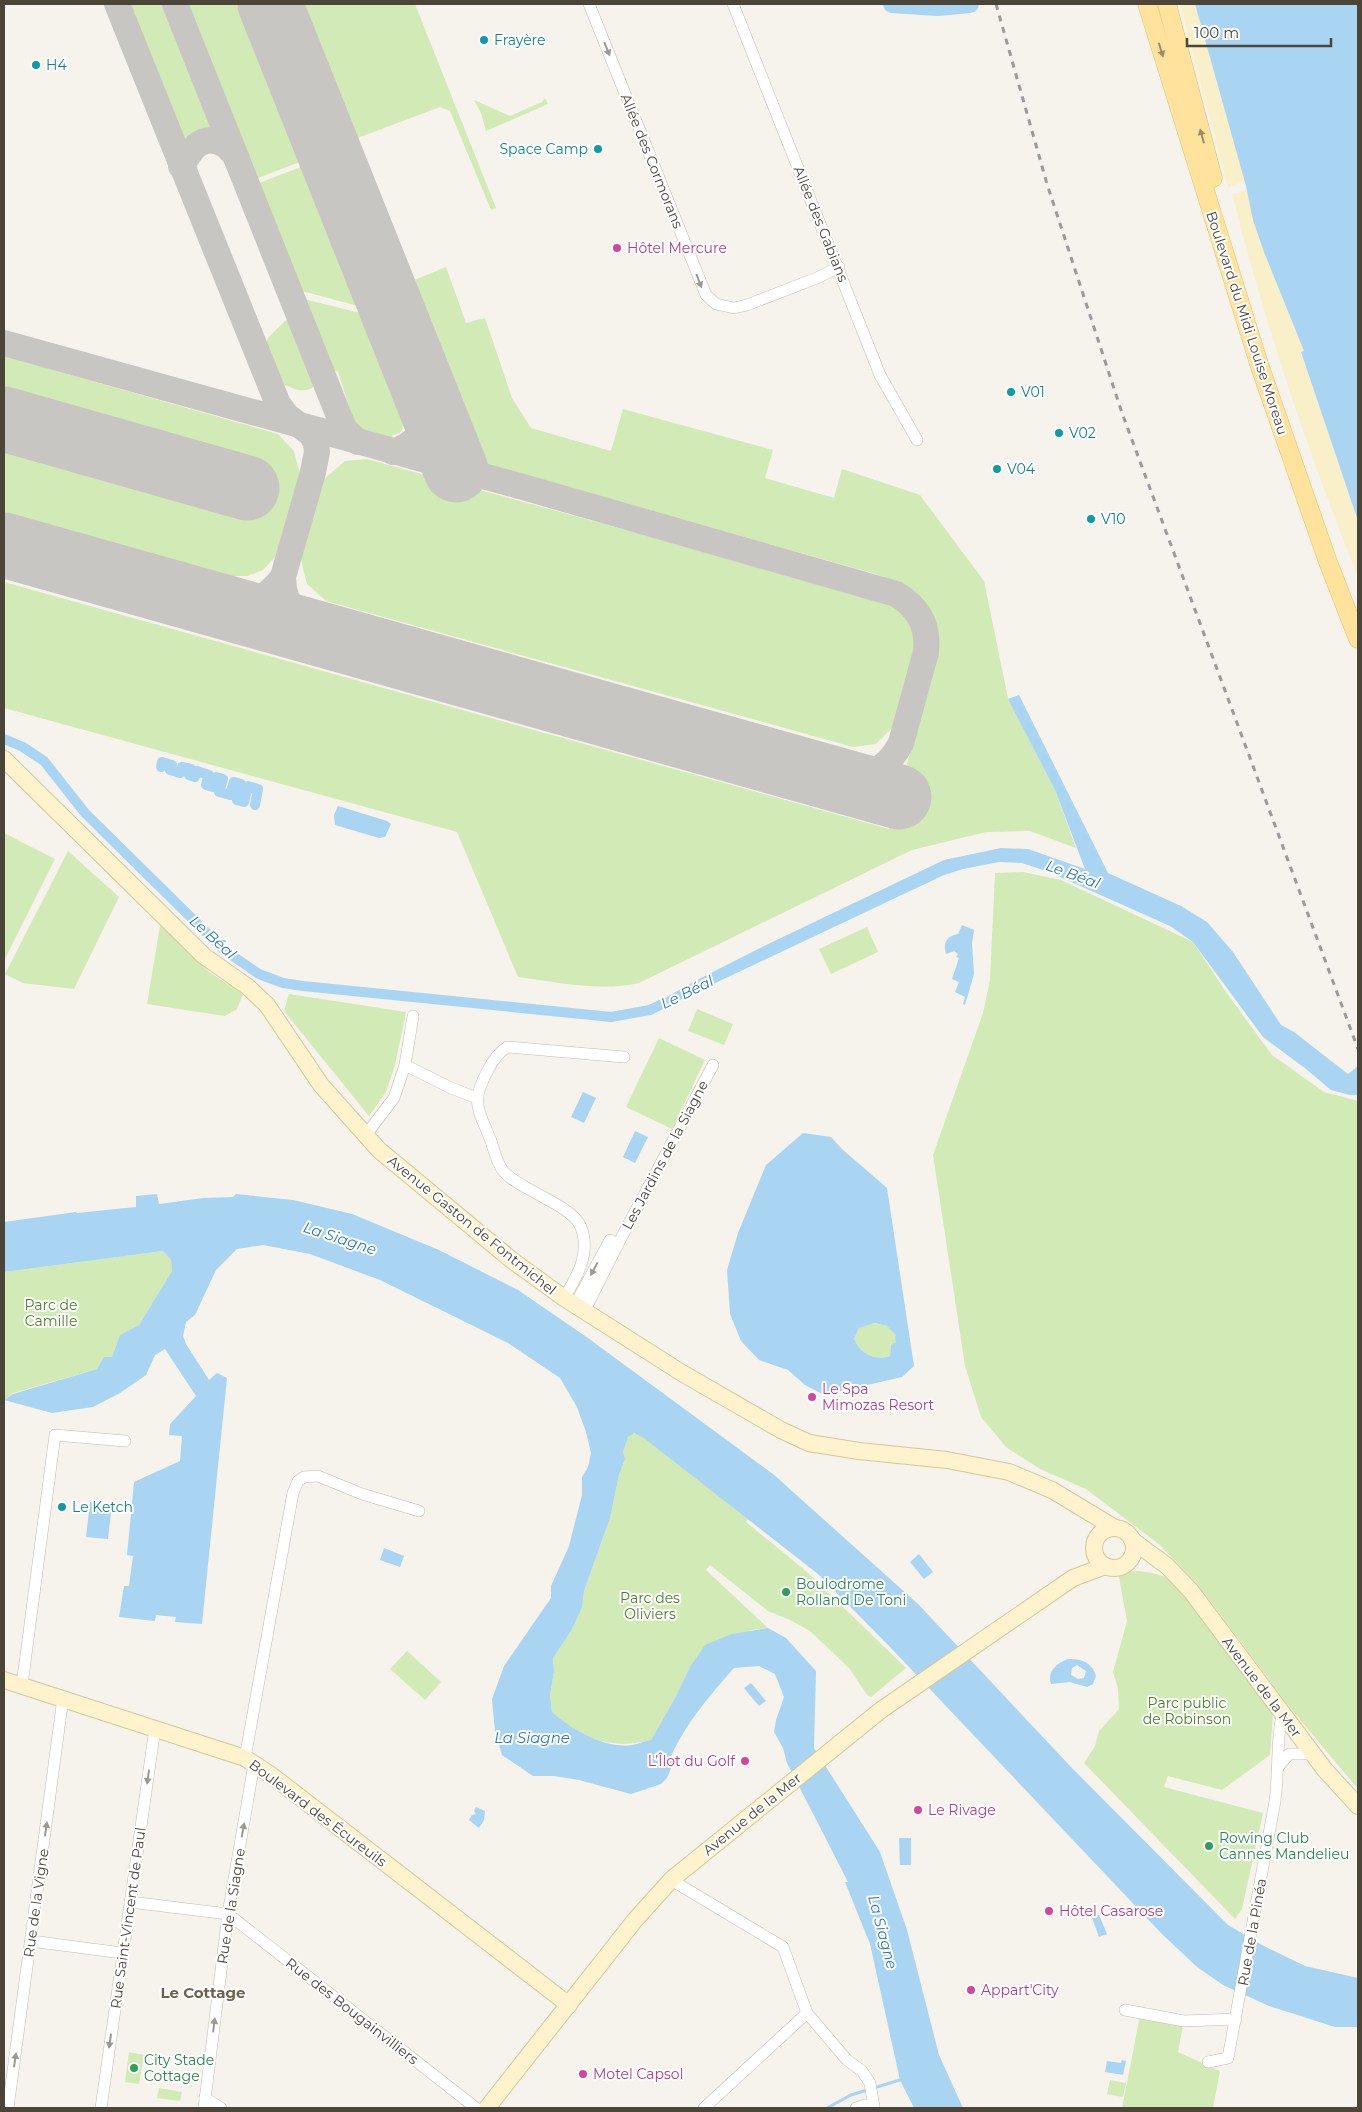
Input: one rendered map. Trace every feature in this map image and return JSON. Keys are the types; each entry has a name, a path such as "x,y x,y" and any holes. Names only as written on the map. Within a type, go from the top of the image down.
{"main road":[{"name":"Boulevard du Midi Louise Moreau","path":"1147,4 1260,367 1318,535 1358,639"},
{"name":"Boulevard du Midi Louise Moreau","path":"1167,4 1217,194 1271,370 1298,452 1358,614"},
{"name":"Avenue Gaston de Fontmichel","path":"4,759 204,956 248,987 266,1005 321,1085 366,1136 394,1163 506,1255 574,1305 682,1373 781,1430 809,1443 859,1451 948,1460 1009,1472 1039,1483 1115,1528"},
{"path":"1090,1512 1096,1557 1105,1566"},
{"path":"1073,1578 1103,1531 1115,1528 1125,1532 1132,1540 1133,1550 1125,1564"},
{"name":"Avenue de la Mer","path":"1132,1540 1167,1566 1191,1591 1298,1736 1337,1785 1358,1806"},
{"path":"1073,1578 1105,1566 1116,1568 1125,1564 1150,1562 1167,1566"},
{"name":"Avenue de la Mer","path":"487,2108 635,1920 672,1879 875,1714 1073,1578"},
{"name":"Boulevard des Écureuils","path":"4,1680 155,1728 250,1761 569,2005"}],"street":[{"name":"Allée des Cormorans","path":"589,4 706,296 716,304 734,308 747,305 817,278 838,267"},
{"name":"Allée des Gabians","path":"733,4 884,383 917,440"},
{"path":"366,1136 394,1098 405,1066 413,1016"},
{"path":"574,1305 584,1244 580,1226 571,1215 503,1170 477,1104 478,1088 499,1052 507,1047 624,1057"},
{"name":"Les Jardins de la Siagne","path":"574,1305 610,1240 618,1244 713,1065"},
{"path":"405,1066 477,1098"},
{"path":"22,1685 55,1436 124,1441"},
{"name":"Rue de la Siagne","path":"205,2103 228,1914 250,1761 293,1493 298,1481 318,1476 362,1494 419,1511"},
{"name":"Rue de la Vigne","path":"8,2108 63,1698"},
{"name":"Rue de la Pinéa","path":"1208,2062 1228,2058 1275,1800 1278,1740 1282,1715"},
{"name":"Rue Saint-Vincent de Paul","path":"101,2108 155,1728"},
{"path":"1278,1740 1288,1734 1298,1736 1289,1754 1278,1767"},
{"path":"1289,1754 1313,1754"},
{"path":"672,1879 783,1947 807,2013 847,2060 862,2071 870,2083 874,2103 856,2108"},
{"path":"130,1902 228,1914"},
{"name":"Rue des Bougainvilliers","path":"228,1914 476,2108"},
{"path":"31,1941 122,1953"},
{"path":"1125,2010 1184,2021 1236,2019"},
{"path":"704,2108 807,2013"},
{"path":"205,2103 221,2108"}],"green space":[{"path":"128,4 167,4 212,118 210,129 201,136 189,139 180,134"},
{"path":"182,4 242,4 305,160 253,180"},
{"path":"292,4 415,4 496,208 491,210 450,111 440,107 347,142"},
{"name":"Space Camp","path":"545,98 548,104 486,131 481,113 474,100 510,116 542,102"},
{"path":"306,165 362,307 298,290 254,185"},
{"path":"446,267 466,323 485,318 512,398 531,428 611,451 623,409 773,450 765,478 834,498 842,469 920,495 984,581 1008,698 1055,790 1076,848 1030,831 986,832 912,850 639,983 609,987 563,983 518,977 457,832 4,708 4,582 889,829 930,687 938,636 923,599 879,575 485,464 476,456 465,433 407,288 412,281"},
{"path":"300,298 364,314 405,411 405,423 400,433 393,435 391,438 356,428 338,372 327,368"},
{"path":"286,320 294,323 318,383 309,389 300,390 280,383 264,346 268,338"},
{"path":"4,356 278,434 294,451 300,475 279,553 263,570 247,576 231,576 4,512"},
{"path":"367,459 885,601 905,615 919,644 893,727 876,744 853,747 326,601 307,584 301,560 324,479 345,461"},
{"path":"4,833 55,859 4,961"},
{"path":"68,851 119,897 74,989 23,983 5,974"},
{"path":"1023,872 1061,880 1193,942 1226,992 1272,1055 1324,1092 1358,1101 1358,1789 1291,1709 1199,1586 1160,1545 1086,1489 1040,1469 1006,1447 981,1417 965,1366 933,1155 983,1013 990,980 995,873"},
{"path":"160,926 176,938 209,972 243,994 237,1009 225,1016 147,1004"},
{"path":"867,927 878,952 831,974 819,949"},
{"path":"289,994 406,1012 395,1065 386,1092 369,1116 284,1011"},
{"path":"697,1009 733,1024 724,1045 688,1031"},
{"path":"659,1038 705,1060 672,1129 626,1107"},
{"name":"Parc de Camille","path":"163,1251 171,1260 172,1271 139,1325 120,1335 112,1357 104,1357 97,1369 13,1393 4,1400 4,1272"},
{"path":"875,1323 887,1326 897,1335 896,1342 891,1345 890,1356 873,1357 860,1349 854,1339 859,1328"},
{"name":"Parc des Oliviers","path":"634,1433 644,1437 748,1519 746,1522 807,1572 906,1668 871,1697 867,1695 849,1668 810,1631 768,1611 710,1565 706,1570 768,1628 751,1630 690,1667 651,1740 622,1744 597,1740 574,1729 552,1712 550,1695 554,1672 553,1657 571,1631 582,1608 584,1591 610,1518 619,1475 625,1459 623,1452 628,1437"},
{"name":"Parc public de Robinson","path":"1139,1571 1160,1575 1170,1579 1179,1586 1273,1713 1270,1755 1222,1790 1168,1776 1164,1787 1263,1813 1242,1909 1235,1919 1084,1763 1095,1746 1099,1731 1119,1709 1118,1689 1113,1672 1127,1621 1118,1572"},
{"path":"407,1651 441,1682 425,1700 390,1669"},
{"path":"1140,2016 1183,2025 1178,2052 1220,2071 1213,2108 1122,2108"},
{"name":"City Stade Cottage","path":"129,2052 144,2055 139,2084 125,2082"},
{"path":"1110,2080 1126,2083 1123,2097 1107,2094"},
{"path":"159,2088 182,2092 180,2101 157,2098"}],"sand":[{"path":"1180,4 1195,4 1245,181 1228,187"},
{"path":"1247,190 1265,251 1304,351 1301,353 1358,521 1358,577 1305,436 1258,290 1232,194"}],"water":[{"path":"1195,4 1358,4 1358,521 1301,352 1304,351 1253,220 1246,186"},
{"path":"1019,695 1108,873 1181,906 1207,922 1233,952 1281,1025 1294,1032 1348,1074 1358,1066 1358,1095 1331,1090 1263,1037 1193,942 1170,926 1049,872 1022,863 999,862 944,875 654,1012 650,1010 651,1006 693,982 944,860 1001,848 1028,849 1085,869 1055,790 1008,699"},
{"path":"338,806 387,821 391,824 385,837 379,838 335,825 334,815"},
{"path":"962,925 974,930 972,943 974,974 965,1005 963,1004 965,997 955,992 959,982 952,979 959,958 956,957 958,954 954,951 946,954 945,947 948,938 958,934"},
{"path":"583,1092 596,1098 584,1123 571,1117"},
{"path":"635,1131 648,1137 635,1163 623,1157"},
{"path":"803,1133 831,1137 887,1188 914,1366 902,1377 824,1395 805,1385 788,1370 759,1360 741,1341 730,1314 727,1270 738,1233 766,1165","holes":["875,1323 887,1326 896,1335 896,1342 891,1345 890,1356 873,1357 860,1349 854,1339 859,1328"]},
{"name":"La Siagne","path":"157,1194 159,1204 203,1198 233,1197 236,1194 293,1200 352,1214 439,1250 518,1290 588,1338 773,1474 918,1604 1071,1767 1228,1925 1262,1945 1305,1966 1358,1978 1358,2027 1335,2027 1269,2006 1223,1985 1197,1967 1162,1934 890,1647 818,1574 644,1438 634,1433 628,1437 623,1452 625,1459 619,1475 610,1518 584,1591 582,1608 571,1631 553,1658 554,1672 550,1695 552,1712 578,1731 599,1741 610,1744 632,1745 651,1740 690,1667 705,1645 732,1634 768,1628 786,1638 816,1671 814,1748 880,1852 907,1930 939,2055 963,2108 914,2108 900,2080 870,1944 845,1882 848,1882 787,1763 783,1748 774,1732 784,1697 775,1674 759,1666 734,1668 707,1699 684,1732 671,1756 674,1761 667,1778 661,1784 631,1794 579,1780 554,1776 533,1776 502,1755 495,1731 492,1699 504,1666 551,1598 551,1586 569,1546 582,1495 582,1477 588,1467 591,1453 577,1407 560,1378 508,1343 380,1280 310,1254 263,1245 237,1249 216,1270 195,1315 186,1322 183,1336 186,1344 209,1380 217,1373 227,1378 202,1624 175,1622 176,1617 156,1615 155,1621 119,1617 124,1586 129,1586 133,1556 127,1555 134,1482 180,1461 182,1436 169,1435 170,1424 196,1396 165,1349 155,1355 146,1375 120,1393 93,1407 52,1413 4,1400 13,1394 97,1369 104,1357 112,1357 120,1335 139,1325 172,1271 171,1260 163,1251 4,1272 4,1222 76,1212 136,1207 136,1196"},
{"path":"90,1502 112,1504 108,1539 86,1537"},
{"path":"384,1548 404,1556 400,1567 380,1560"},
{"path":"919,1554 933,1572 924,1579 910,1562"},
{"path":"1077,1659 1086,1662 1096,1676 1093,1684 1087,1687 1070,1682 1051,1684 1050,1675 1052,1671 1064,1661","holes":["1077,1665 1086,1671 1084,1678 1078,1679 1071,1675 1072,1668"]},
{"path":"751,1683 766,1701 759,1706 744,1688"},
{"path":"476,1807 485,1811 484,1820 479,1828 469,1820 472,1815 476,1814 474,1811"},
{"path":"899,1838 911,1838 911,1865 900,1865"},
{"path":"1099,1915 1107,1934 1099,1937 1092,1918"},
{"path":"1122,2060 1126,2061 1123,2075 1105,2072 1107,2061 1121,2063"}],"waterway":[{"path":"892,4 937,7 970,4"},
{"name":"Le Béal","path":"4,739 23,747 44,761 85,813 224,950 259,974 283,983 303,986 611,1017 650,1010 660,1005"},
{"path":"161,767 162,762 172,765 170,770 180,773 182,767 191,769 189,775 195,777 197,771 209,775 206,785 213,787 216,777 223,779 219,792 230,795 234,782 241,784 237,800 244,802 248,786 258,789 255,805"},
{"path":"827,2108 851,2095 903,2079"}],"taxiway":[{"path":"117,4 278,404 286,415 311,434 316,443 317,452 313,472 283,577 288,603 294,614 309,626 329,637"},
{"path":"175,4 339,416 345,430 358,442"},
{"path":"181,166 196,146 208,141 219,142 225,145 237,159"},
{"path":"4,343 523,487 896,594 916,611 926,634 926,652 901,743 887,763 870,773 850,777 826,776"},
{"path":"393,452 409,444 420,433 424,427 429,401"},
{"path":"222,607 242,605 257,600 270,592 283,577"}],"runway":[{"path":"270,4 456,470"},
{"path":"4,419 247,488"},
{"path":"4,545 899,797"}],"railway":[{"path":"996,4 1047,184 1122,413 1358,1049"}],"place":[{"name":"Frayère","path":"484,40"},
{"name":"H4","path":"36,65"},
{"name":"Space Camp","path":"598,149"},
{"name":"Hôtel Mercure","path":"617,248"},
{"name":"V01","path":"1011,392"},
{"name":"V02","path":"1059,433"},
{"name":"V04","path":"997,469"},
{"name":"V10","path":"1091,519"},
{"name":"Le Spa Mimozas Resort","path":"812,1397"},
{"name":"Le Ketch","path":"62,1507"},
{"name":"Boulodrome Rolland De Toni","path":"786,1592"},
{"name":"L’Îlot du Golf","path":"745,1761"},
{"name":"Le Rivage","path":"918,1810"},
{"name":"Rowing Club Cannes Mandelieu","path":"1209,1846"},
{"name":"Hôtel Casarose","path":"1049,1911"},
{"name":"Appart'City","path":"971,1990"},
{"name":"City Stade Cottage","path":"134,2068"},
{"name":"Motel Capsol","path":"583,2074"}],"district":[{"name":"Le Cottage","path":"203,1992"}]}
